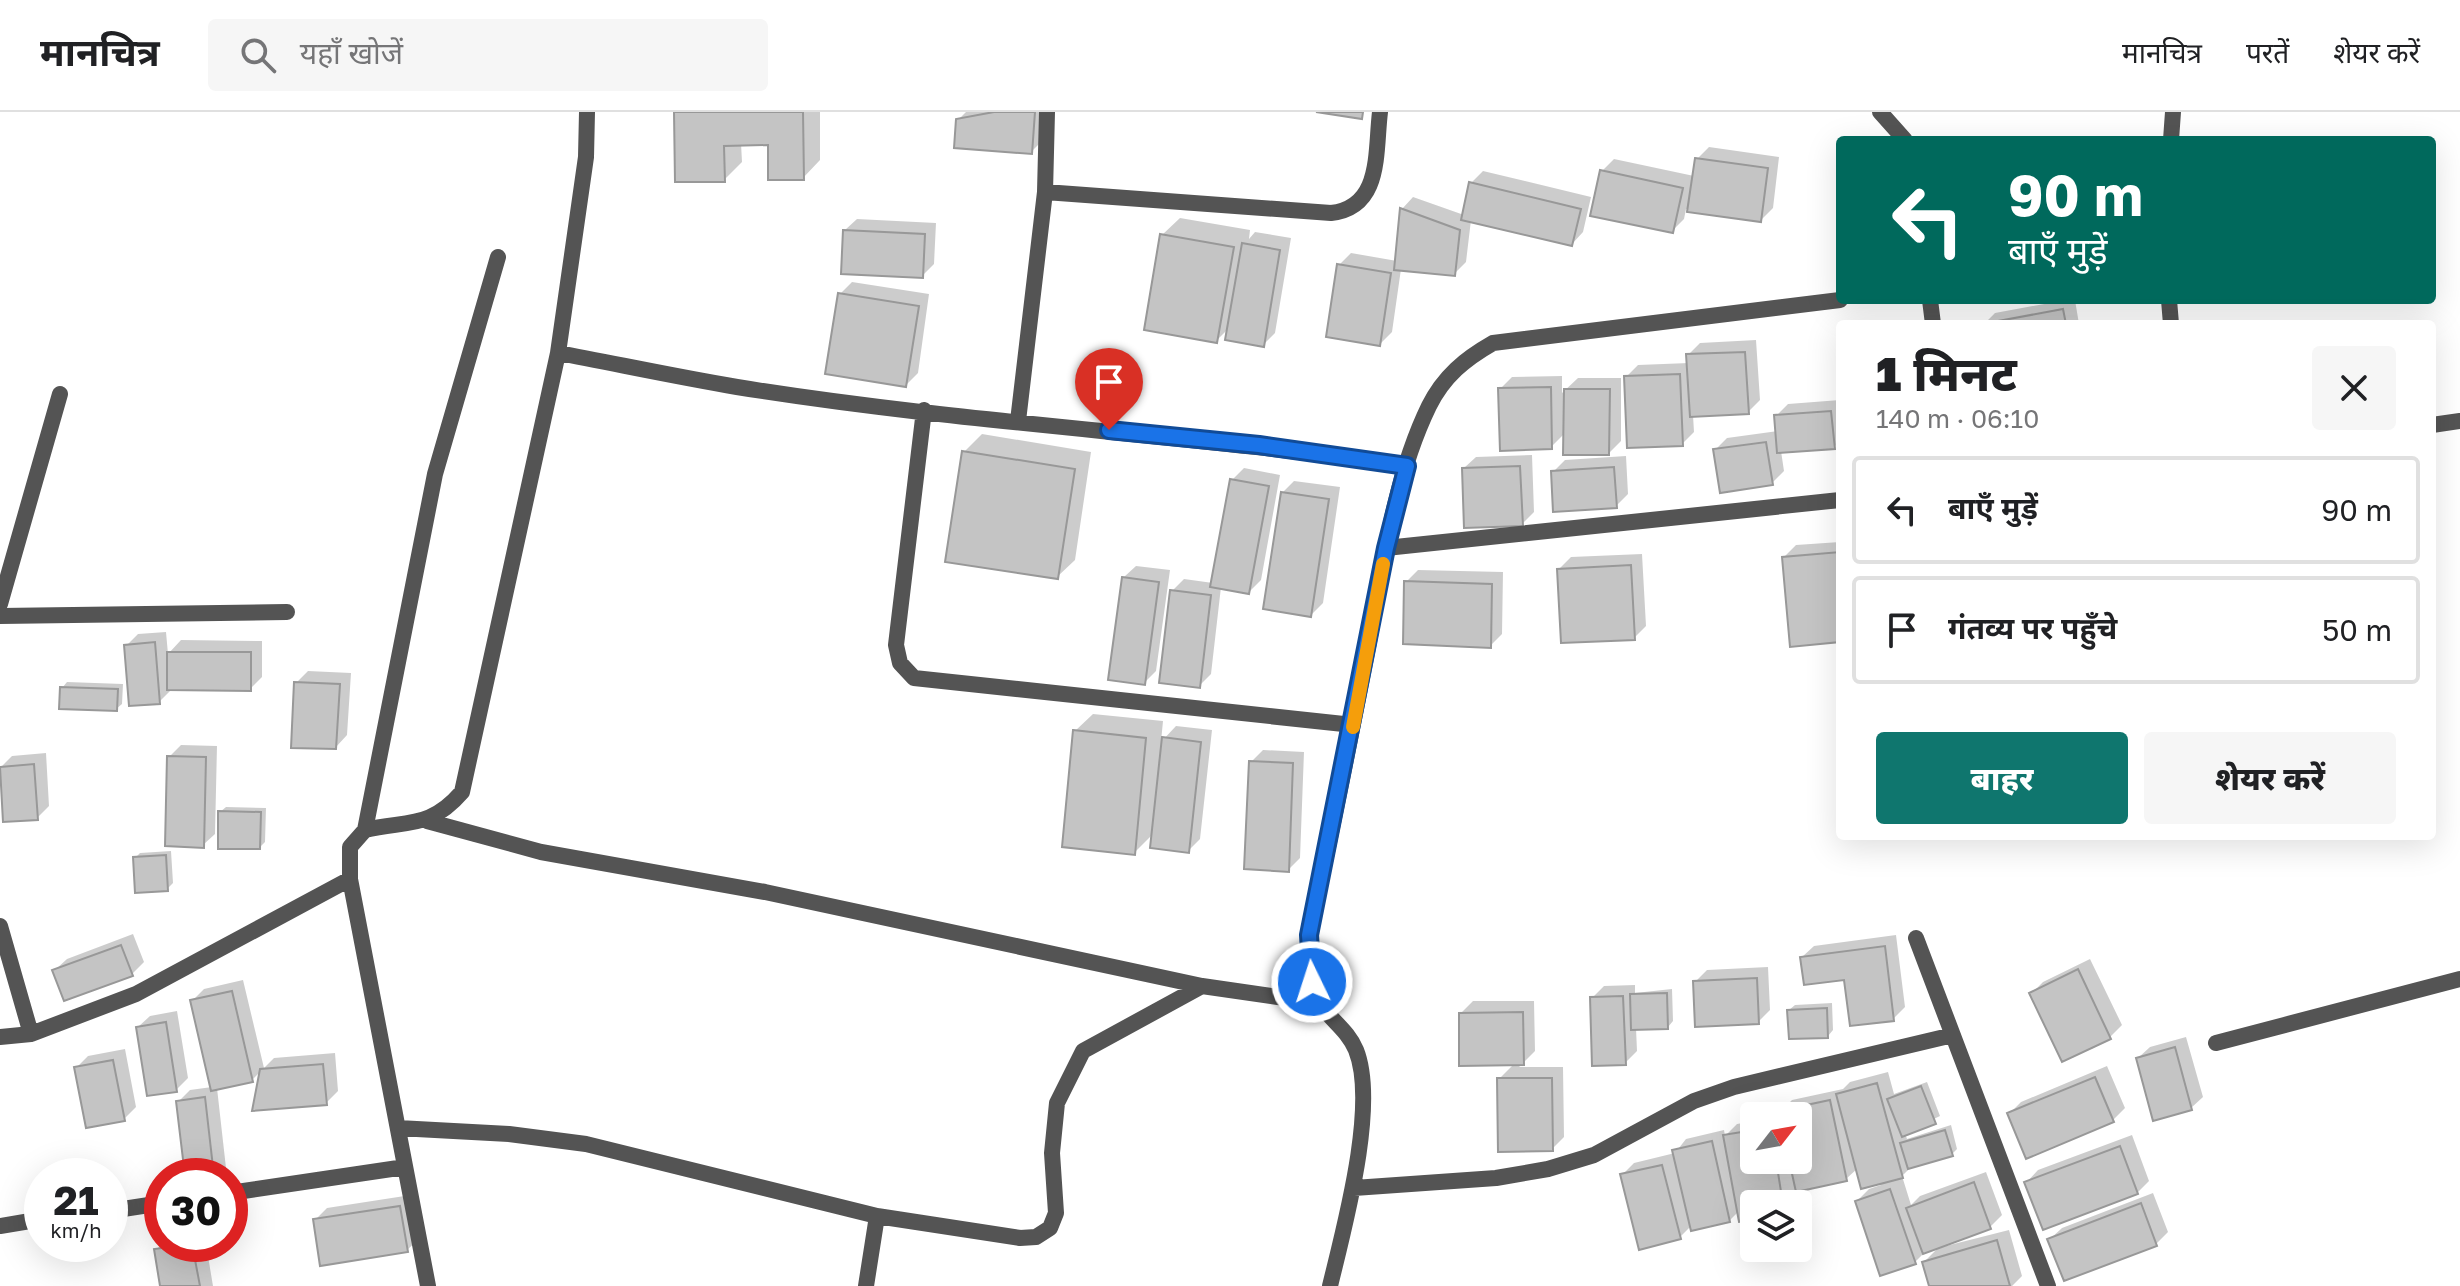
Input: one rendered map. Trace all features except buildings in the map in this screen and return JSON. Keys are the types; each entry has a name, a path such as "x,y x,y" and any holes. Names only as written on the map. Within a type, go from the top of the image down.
{"street":[{"path":"427,821 449,807 462,792 558,353 586,157 587,112"},
{"path":"1018,421 1045,192 1047,112"},
{"path":"1045,192 1331,213 1347,211 1358,205 1371,183 1380,112"},
{"path":"1880,112 1901,136"},
{"path":"2171,136 2173,112"},
{"path":"428,1286 350,879 350,847 365,830 435,474 498,257"},
{"path":"1330,1286 1354,1188 1364,1081 1356,1050 1339,1022 1319,1003 1310,973 1309,935 1386,548 1407,466 1430,405 1448,376 1468,357 1493,343 1836,300"},
{"path":"558,353 738,387 1018,421 1259,445 1407,466"},
{"path":"0,604 60,394"},
{"path":"924,410 896,645 900,663 914,678 1353,725"},
{"path":"2436,424 2460,421"},
{"path":"1386,548 1836,500"},
{"path":"0,616 287,612"},
{"path":"365,830 427,821 541,852 765,892 1202,986 1319,1003"},
{"path":"0,1037 31,1034 136,994 350,879"},
{"path":"0,926 31,1034"},
{"path":"1916,938 2048,1286"},
{"path":"2216,1043 2460,979"},
{"path":"398,1128 509,1134 586,1144 877,1216 1020,1238 1036,1237 1050,1228 1056,1213 1052,1153 1057,1103 1083,1051 1202,986"},
{"path":"1354,1188 1496,1178 1548,1169 1594,1155 1694,1101 1734,1087 1953,1035"},
{"path":"248,1190 405,1167"},
{"path":"866,1286 877,1216"},
{"path":"0,1226 24,1222"}],"slow traffic":[{"path":"1353,727 1383,564"}],"route":[{"path":"1109,430 1259,445 1407,466 1386,548 1309,935 1312,982"}]}
